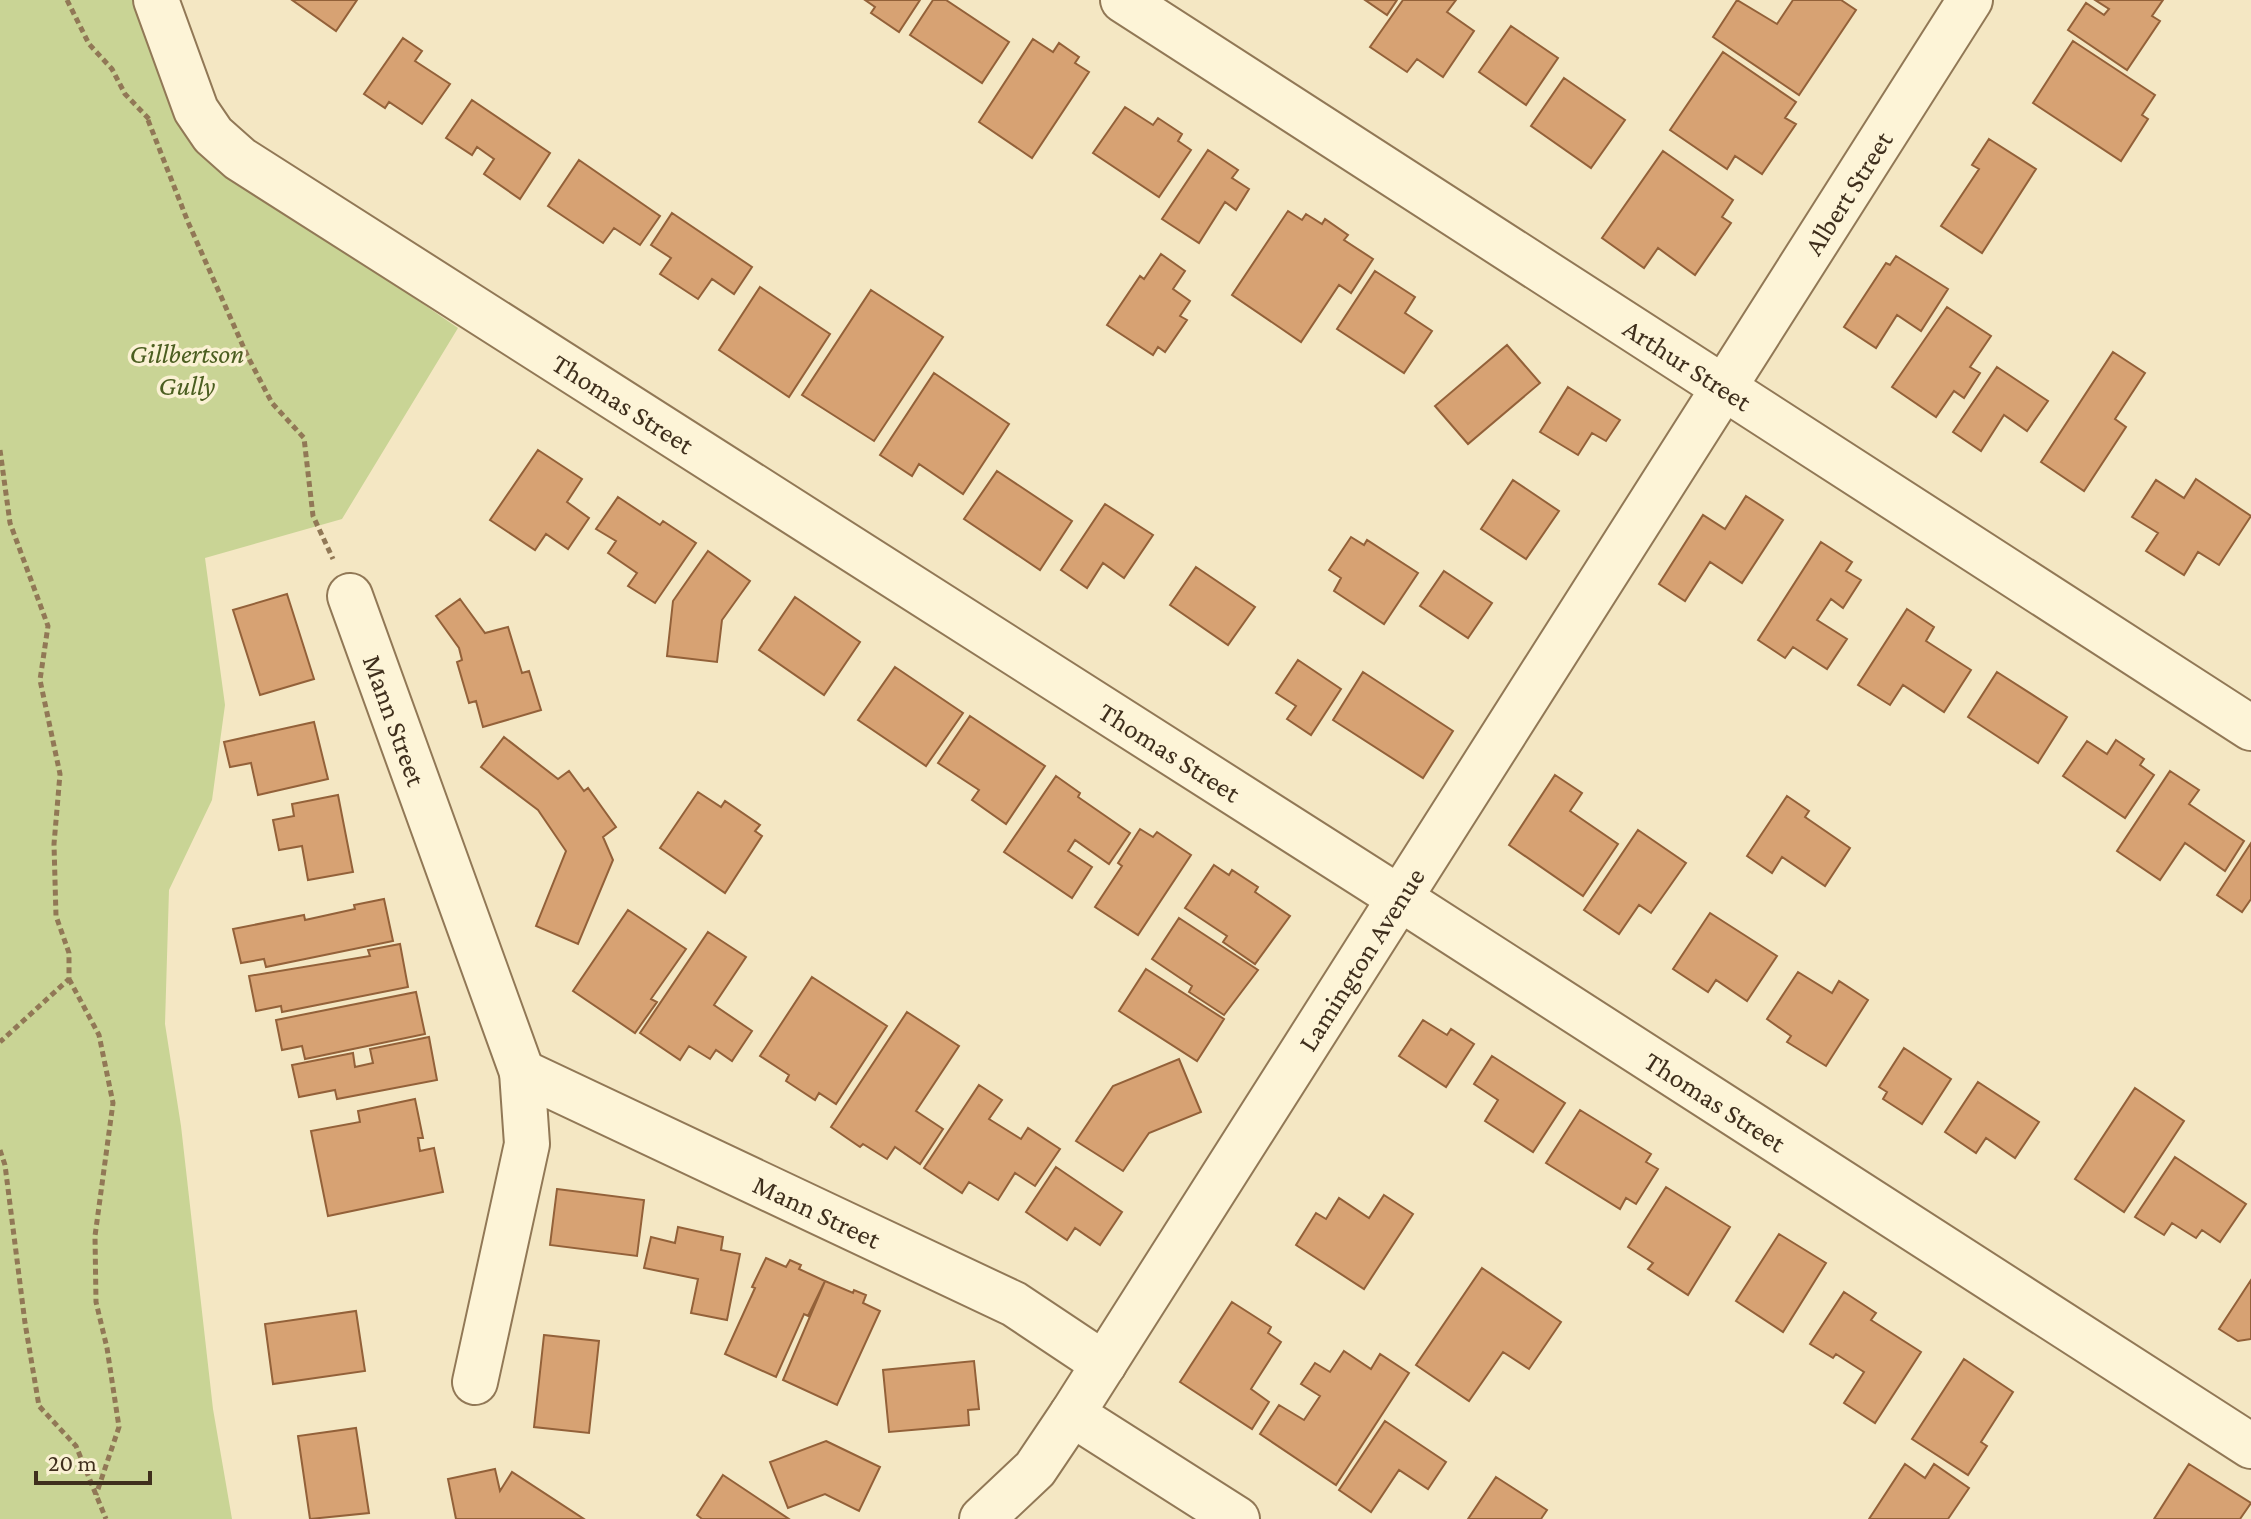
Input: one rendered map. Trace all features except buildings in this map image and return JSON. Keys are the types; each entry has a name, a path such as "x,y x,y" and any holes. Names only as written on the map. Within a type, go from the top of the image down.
{"street":[{"name":"Thomas Street","path":"156,0 196,110 213,135 240,159 1401,899 2251,1446"},
{"name":"Arthur Street","path":"1123,0 2251,728"},
{"name":"Albert Street","path":"1724,386 1970,0"},
{"name":"Lamington Avenue","path":"982,1519 1035,1469 1072,1414 1724,386"},
{"name":"Mann Street","path":"350,596 522,1072 527,1144 475,1382"},
{"name":"Mann Street","path":"522,1072 1014,1304 1104,1364"},
{"path":"1072,1414 1237,1519"}],"path":[{"path":"67,0 89,44 112,69 125,94 148,120 188,222 247,355 272,403 304,438 313,516 350,596"},
{"path":"148,120 196,110"},
{"path":"0,450 10,523 48,626 40,680 60,774 54,844 56,916 69,953 69,979 99,1035 113,1103 95,1236 96,1302 107,1348 119,1427 96,1495"},
{"path":"0,1042 69,979"},
{"path":"0,1150 5,1165 39,1406 76,1446 106,1519"}],"green space":[{"name":"Gillbertson Gully","path":"0,0 139,0 224,167 458,328 342,519 205,558 225,705 212,800 169,890 165,1024 181,1126 213,1409 232,1519 0,1519"}]}
